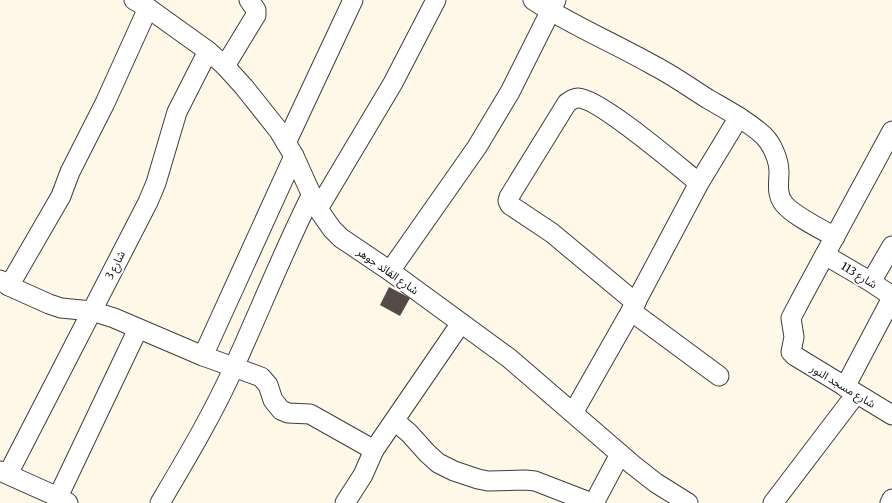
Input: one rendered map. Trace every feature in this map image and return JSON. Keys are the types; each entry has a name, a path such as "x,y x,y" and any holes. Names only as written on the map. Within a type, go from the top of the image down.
{"street":[{"path":"225,66 256,15 256,10 249,0"},
{"path":"203,356 353,0"},
{"path":"160,503 195,444 234,367 279,263 315,202 393,83 436,0"},
{"path":"534,0 553,6 652,64 739,117 763,135 770,144 778,168 779,192 784,204 797,214 835,237"},
{"path":"141,4 105,103 70,172 61,196 4,283 39,300 61,308 92,311 138,328 203,356 261,377 268,385 274,400 281,410 288,413 310,414 374,450"},
{"name":"شارع القائد جوهر","path":"141,4 208,51 225,66 279,131 290,150 315,202 332,229 341,238 390,271 509,358 620,454 656,483 688,503"},
{"path":"390,271 478,147 510,92 553,6"},
{"name":"شارع 3","path":"4,472 92,311 148,202 159,172 177,112 208,51"},
{"path":"699,183 613,116 591,102 580,98 575,98 567,103 508,201 510,205 552,233 634,307 719,376"},
{"path":"573,413 634,307 699,183 739,117"},
{"path":"825,255 892,132"},
{"path":"871,282 892,246"},
{"name":"شارع 113","path":"825,255 871,282 892,297"},
{"name":"شارع مسجد النور","path":"825,255 791,318 794,337 790,349 791,352 795,356 892,415"},
{"path":"773,503 850,390 892,297"},
{"path":"346,503 363,475 374,450 461,323"},
{"path":"4,472 63,500 138,328"},
{"path":"395,421 410,433 427,453 438,463 454,471 478,480 502,482 525,480 536,481 593,503 620,454"},
{"path":"890,503 892,499"}],"building":[{"path":"389,287 410,298 400,316 380,305"}]}
